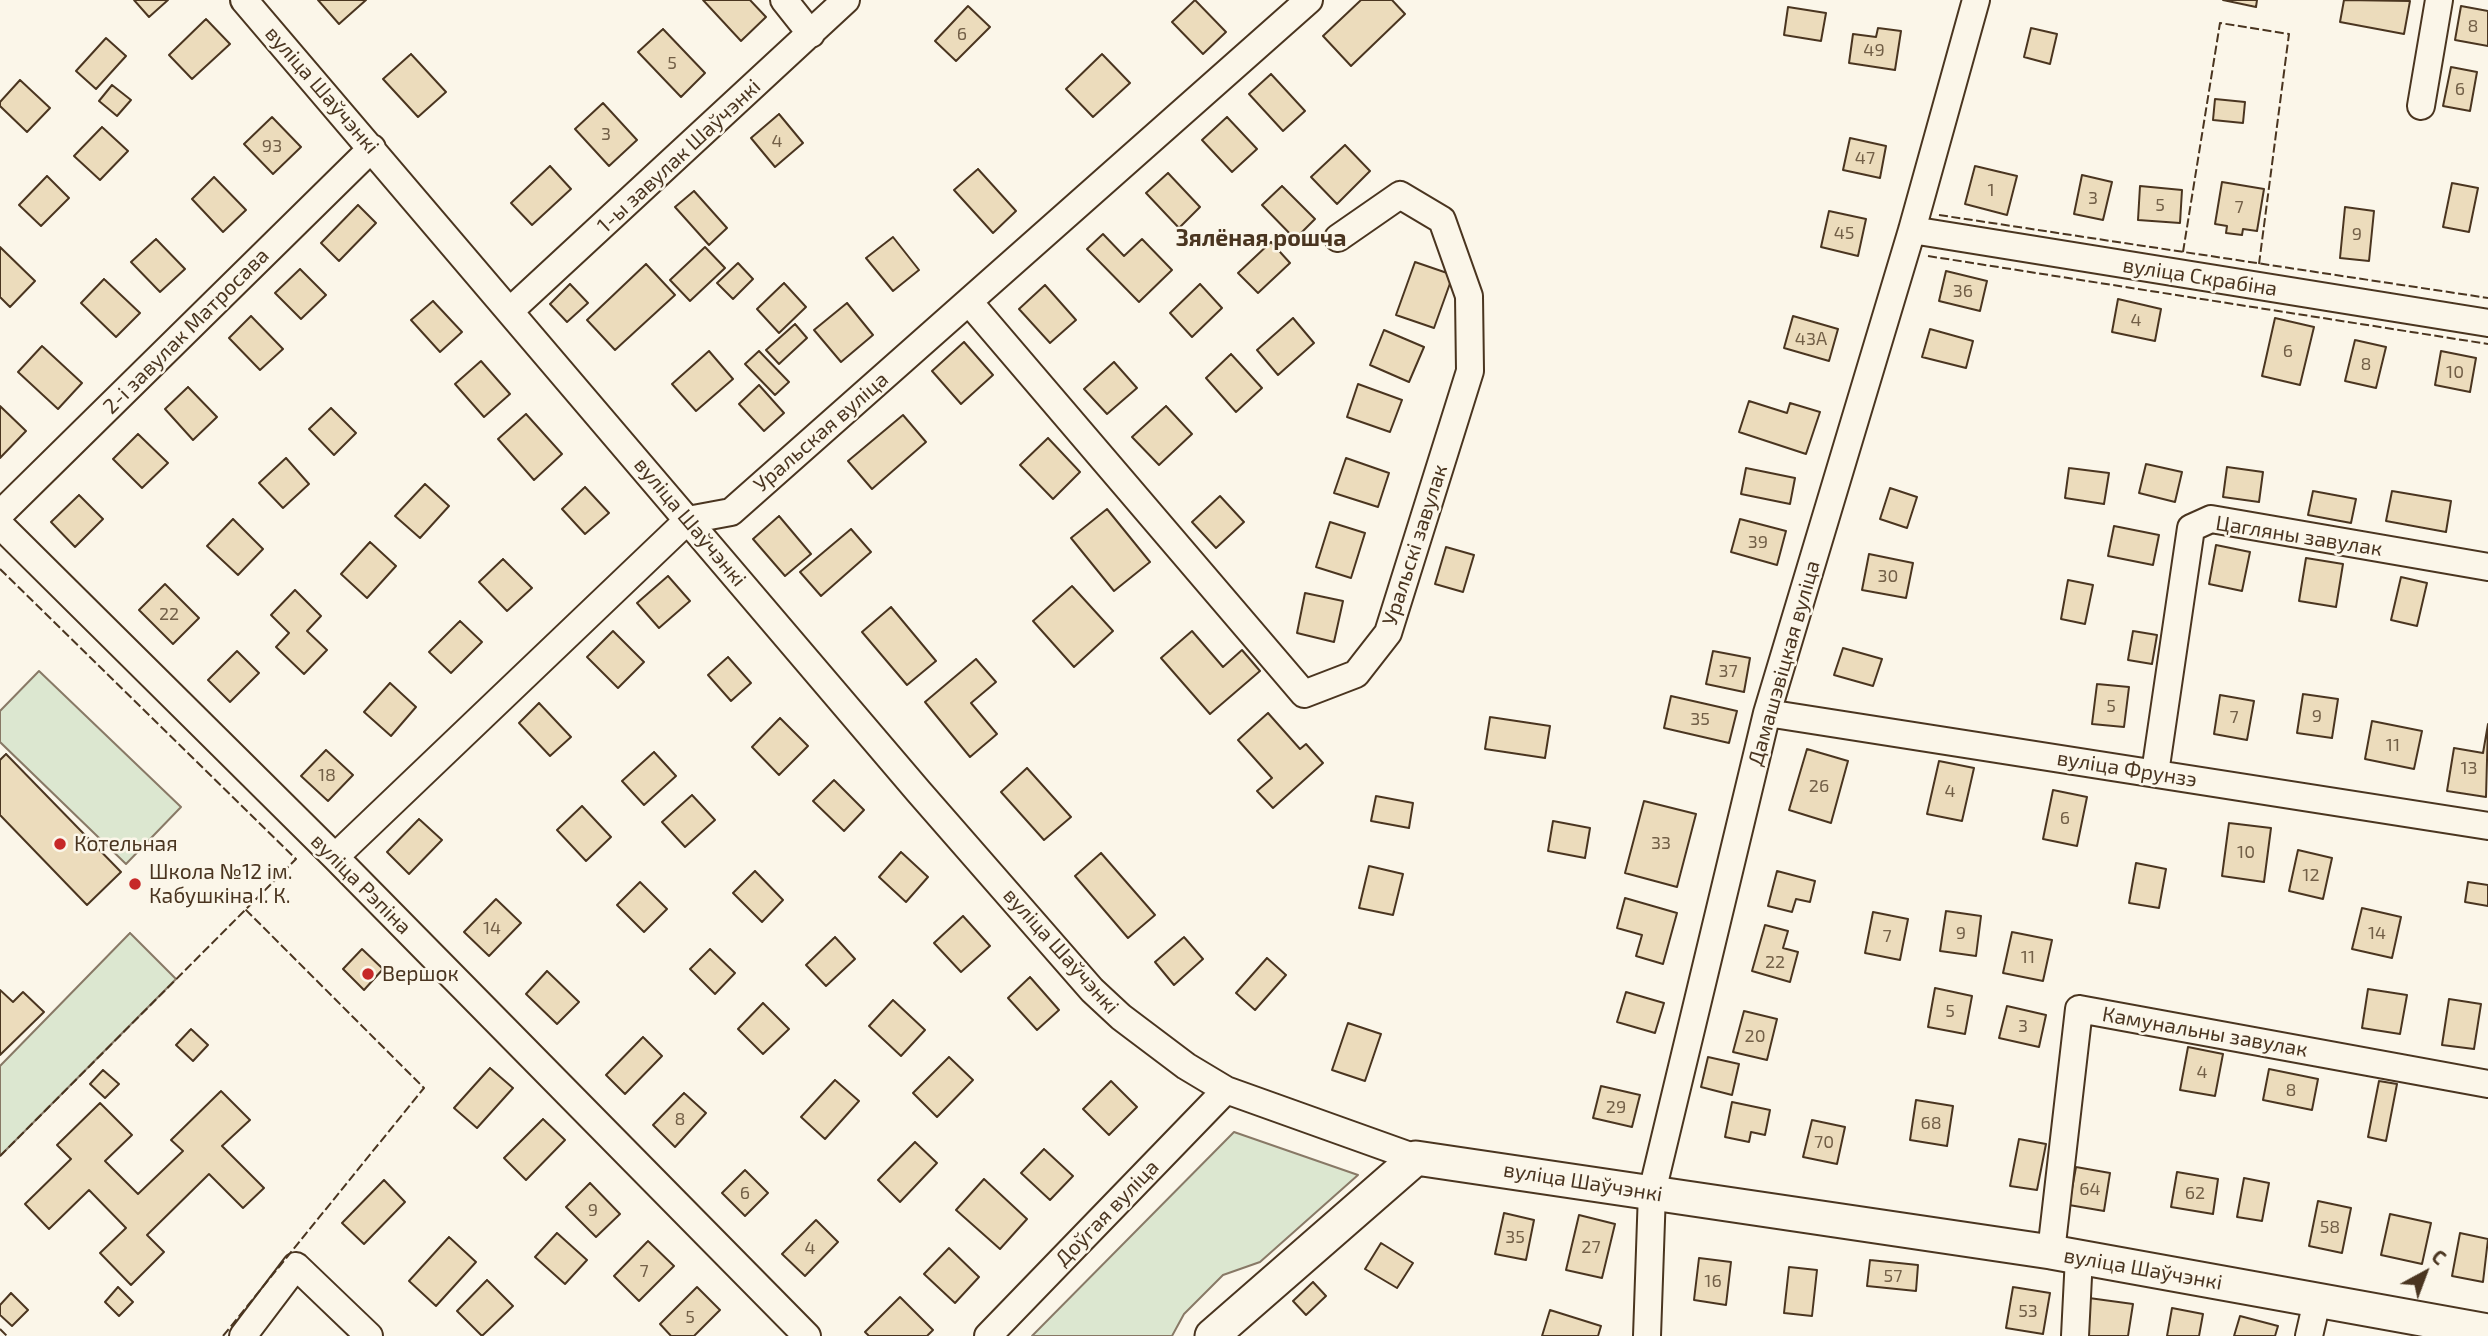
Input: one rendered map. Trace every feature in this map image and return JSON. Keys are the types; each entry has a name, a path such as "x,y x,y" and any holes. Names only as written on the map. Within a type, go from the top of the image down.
{"main road":[{"name":"вуліца Шаўчэнкі","path":"1416,1158 2065,1254 2488,1331"},
{"path":"1212,1336 1416,1158"}],"street":[{"name":"вуліца Шаўчэнкі","path":"244,0 1092,990 1121,1017 1186,1066 1227,1090 1416,1158"},
{"path":"784,0 811,34"},
{"name":"1-ы завулак Шаўчэнкі","path":"511,310 846,0"},
{"name":"Уральская вуліца","path":"688,520 731,512 1308,0"},
{"name":"Дамашэвіцкая вуліца","path":"1647,1336 1652,1192 1767,713 1912,230 1976,0"},
{"path":"2421,106 2439,0"},
{"name":"2-і завулак Матросава","path":"0,514 372,148"},
{"name":"Уральскі завулак","path":"970,302 1304,694 1356,674 1388,633 1470,371 1469,296 1442,220 1400,195 1338,238"},
{"name":"вуліца Скрабіна","path":"1912,230 2488,323"},
{"name":"Цагляны завулак","path":"2155,773 2191,528 2211,519 2488,567"},
{"path":"335,857 688,520"},
{"name":"вуліца Рэпіна","path":"0,525 335,857 807,1336"},
{"name":"вуліца Фрунзэ","path":"1767,713 2488,826"},
{"name":"Камунальны завулак","path":"2065,1254 2080,1009 2488,1084"},
{"name":"Доўгая вуліца","path":"988,1336 1227,1090"},
{"path":"2065,1254 2075,1336"},
{"path":"243,1336 296,1266 369,1336"},
{"path":"2309,1336 2317,1301"}],"green space":[{"path":"39,671 181,807 126,864 0,742 0,711"},
{"path":"130,933 176,979 0,1156 0,1066"},
{"path":"1234,1132 1358,1175 1260,1262 1223,1275 1184,1314 1172,1336 1032,1336"}],"building":[{"path":"134,0 168,0 149,17"},
{"path":"318,0 366,0 339,24"},
{"path":"703,0 750,0 766,17 741,41"},
{"path":"1195,0 1226,32 1203,54 1172,22"},
{"path":"1361,0 1392,0 1405,14 1351,66 1323,36"},
{"path":"2223,0 2257,0 2256,7"},
{"path":"2344,0 2410,1 2404,34 2340,22"},
{"path":"968,6 990,27 956,61 935,41"},
{"path":"2461,6 2488,11 2488,46 2455,40"},
{"path":"1788,7 1826,13 1821,41 1784,35"},
{"path":"206,19 230,44 192,79 169,55"},
{"path":"1878,28 1901,31 1895,70 1849,63 1853,34 1876,37"},
{"path":"2031,28 2057,34 2050,64 2024,57"},
{"path":"663,29 705,73 681,97 638,52"},
{"path":"106,38 126,56 96,89 76,71"},
{"path":"411,54 446,92 418,117 383,79"},
{"path":"1102,54 1130,83 1093,117 1066,89"},
{"path":"2451,67 2477,72 2470,111 2443,106"},
{"path":"1271,74 1305,111 1283,131 1249,94"},
{"path":"20,80 50,108 27,132 0,106 0,102"},
{"path":"112,85 131,100 117,116 99,101"},
{"path":"2215,99 2245,102 2243,123 2213,120"},
{"path":"603,103 637,140 609,166 575,129"},
{"path":"779,114 803,143 775,167 751,138"},
{"path":"272,117 301,147 273,174 244,144"},
{"path":"1227,117 1257,149 1232,172 1202,140"},
{"path":"102,127 128,151 100,180 74,156"},
{"path":"1850,138 1886,146 1880,178 1843,170"},
{"path":"1345,145 1370,171 1337,204 1311,177"},
{"path":"550,166 571,189 532,225 511,203"},
{"path":"1975,166 2017,176 2007,215 1965,204"},
{"path":"978,169 1016,211 993,233 954,190"},
{"path":"1168,173 1200,207 1179,228 1146,193"},
{"path":"2082,175 2112,182 2103,220 2074,214"},
{"path":"47,176 69,198 41,226 19,205"},
{"path":"214,177 246,210 223,232 192,199"},
{"path":"2222,182 2264,189 2257,231 2243,229 2242,235 2226,233 2227,226 2215,224"},
{"path":"2452,183 2478,188 2469,232 2443,227"},
{"path":"1282,186 1315,219 1295,239 1262,205"},
{"path":"2140,186 2182,190 2180,223 2138,220"},
{"path":"694,191 727,228 709,245 675,207"},
{"path":"358,205 376,223 339,261 321,243"},
{"path":"2345,207 2374,211 2369,261 2340,258"},
{"path":"1829,211 1866,219 1858,256 1821,247"},
{"path":"1103,234 1124,256 1142,239 1172,270 1139,302 1087,249"},
{"path":"893,237 919,270 893,291 866,258"},
{"path":"156,239 185,269 160,292 131,262"},
{"path":"1271,242 1290,263 1258,293 1238,273"},
{"path":"0,247 35,281 10,307 0,297"},
{"path":"705,247 725,268 690,301 670,280"},
{"path":"1415,262 1453,275 1434,328 1396,315"},
{"path":"738,263 753,279 733,299 717,283"},
{"path":"646,264 675,295 615,350 587,320"},
{"path":"300,269 326,295 301,319 275,293"},
{"path":"1946,271 1987,281 1980,311 1939,301"},
{"path":"104,279 140,313 116,337 81,303"},
{"path":"784,283 806,307 779,333 757,309"},
{"path":"570,284 588,303 567,322 550,304"},
{"path":"1200,284 1222,308 1192,337 1170,313"},
{"path":"1045,285 1076,320 1050,343 1019,309"},
{"path":"2118,299 2161,309 2155,341 2112,332"},
{"path":"433,301 462,332 440,352 411,320"},
{"path":"847,303 873,335 841,362 814,330"},
{"path":"251,316 283,349 260,370 229,338"},
{"path":"1793,316 1838,329 1829,361 1784,348"},
{"path":"1293,318 1314,343 1278,375 1257,350"},
{"path":"2275,318 2314,327 2300,385 2262,376"},
{"path":"795,324 807,338 779,364 766,350"},
{"path":"1930,329 1973,341 1966,368 1922,357"},
{"path":"1384,330 1424,347 1409,382 1370,365"},
{"path":"2355,340 2386,347 2376,388 2345,381"},
{"path":"964,342 993,375 961,404 932,371"},
{"path":"42,346 82,383 58,409 18,372"},
{"path":"709,351 733,379 696,411 672,384"},
{"path":"759,351 789,382 775,395 745,364"},
{"path":"2441,351 2476,358 2470,392 2435,385"},
{"path":"1231,354 1262,388 1236,412 1206,378"},
{"path":"481,361 510,394 484,417 455,384"},
{"path":"1114,362 1137,388 1107,414 1084,389"},
{"path":"1358,384 1402,400 1390,432 1347,417"},
{"path":"759,385 784,413 764,431 739,404"},
{"path":"188,387 217,417 193,440 165,409"},
{"path":"1749,401 1787,413 1790,403 1820,412 1806,454 1739,432"},
{"path":"0,406 26,431 0,458"},
{"path":"1166,406 1192,434 1159,465 1132,437"},
{"path":"331,408 356,433 334,455 309,429"},
{"path":"526,414 562,454 534,480 498,439"},
{"path":"903,415 926,442 872,489 848,461"},
{"path":"138,434 168,463 142,488 113,459"},
{"path":"1048,438 1080,472 1053,499 1020,465"},
{"path":"286,458 309,484 283,508 259,483"},
{"path":"1346,458 1389,473 1378,507 1334,493"},
{"path":"2146,464 2182,472 2175,502 2139,493"},
{"path":"2227,467 2263,472 2259,502 2223,497"},
{"path":"1746,468 1795,478 1790,504 1741,494"},
{"path":"2069,468 2109,473 2104,504 2065,498"},
{"path":"425,484 449,506 420,538 395,516"},
{"path":"585,487 609,513 585,534 562,509"},
{"path":"1890,488 1917,497 1907,528 1880,519"},
{"path":"2313,491 2356,499 2351,523 2308,515"},
{"path":"2392,491 2451,501 2446,532 2386,521"},
{"path":"79,495 103,519 75,547 51,522"},
{"path":"1220,496 1244,522 1216,548 1192,522"},
{"path":"1107,509 1150,562 1114,591 1071,538"},
{"path":"779,516 811,554 785,576 753,539"},
{"path":"233,519 263,549 238,575 207,546"},
{"path":"1740,519 1786,531 1777,565 1731,552"},
{"path":"1330,522 1365,533 1351,578 1316,567"},
{"path":"2114,526 2159,535 2153,565 2108,556"},
{"path":"851,529 871,552 821,596 800,572"},
{"path":"370,542 396,566 367,598 341,574"},
{"path":"2216,545 2250,552 2242,591 2209,584"},
{"path":"1446,547 1474,555 1463,592 1435,584"},
{"path":"1869,554 1913,563 1906,598 1862,590"},
{"path":"2306,558 2343,564 2336,607 2299,601"},
{"path":"503,559 532,588 507,611 479,582"},
{"path":"668,576 690,601 659,628 637,603"},
{"path":"2401,577 2427,583 2417,626 2391,620"},
{"path":"2068,580 2093,585 2085,624 2061,619"},
{"path":"165,584 199,618 173,644 139,610"},
{"path":"1072,586 1113,631 1074,667 1033,621"},
{"path":"295,590 321,616 307,631 327,650 304,674 276,647 289,633 271,615"},
{"path":"1305,593 1343,601 1334,642 1297,633"},
{"path":"891,607 936,661 907,685 862,632"},
{"path":"460,621 482,642 451,673 429,652"},
{"path":"613,631 644,662 618,688 587,657"},
{"path":"1192,631 1223,667 1242,650 1260,671 1210,714 1161,658"},
{"path":"2133,631 2157,635 2152,664 2128,660"},
{"path":"1843,648 1882,659 1873,686 1834,675"},
{"path":"237,651 259,673 230,702 208,680"},
{"path":"1713,651 1750,658 1744,692 1706,684"},
{"path":"728,657 751,683 731,701 708,675"},
{"path":"976,659 996,682 971,703 997,734 970,757 925,702"},
{"path":"390,683 416,707 391,736 364,712"},
{"path":"2097,684 2129,687 2124,727 2092,724"},
{"path":"2303,694 2338,699 2332,738 2297,733"},
{"path":"2220,695 2254,701 2247,740 2214,734"},
{"path":"1671,696 1737,711 1729,743 1664,728"},
{"path":"539,703 571,737 550,756 519,723"},
{"path":"1268,713 1300,749 1306,744 1323,763 1273,808 1257,791 1272,778 1238,740"},
{"path":"1490,717 1550,726 1545,758 1485,749"},
{"path":"780,718 808,746 779,775 752,747"},
{"path":"2372,721 2422,731 2414,769 2365,759"},
{"path":"2488,724 2486,797 2447,791 2454,748 2483,753"},
{"path":"1807,749 1848,761 1831,823 1789,810"},
{"path":"326,750 353,775 328,801 301,776"},
{"path":"654,752 676,776 644,805 622,781"},
{"name":"Котельная","path":"6,754 121,872 87,905 0,815 0,760"},
{"path":"1939,761 1974,768 1962,821 1927,814"},
{"path":"1027,768 1071,817 1044,840 1001,792"},
{"path":"834,780 864,810 844,831 813,801"},
{"path":"2053,790 2087,797 2077,846 2043,839"},
{"path":"692,795 715,820 685,847 662,822"},
{"path":"1376,796 1413,803 1409,828 1371,821"},
{"path":"1644,801 1696,814 1677,887 1625,873"},
{"path":"582,806 611,837 586,861 557,830"},
{"path":"419,819 442,840 409,874 387,852"},
{"path":"1553,821 1590,828 1585,858 1548,851"},
{"path":"2229,823 2271,828 2264,882 2222,876"},
{"path":"2298,850 2332,858 2323,899 2289,891"},
{"path":"901,852 928,877 906,902 879,877"},
{"path":"1101,853 1155,915 1128,938 1075,876"},
{"path":"2136,863 2166,869 2159,908 2129,903"},
{"path":"1369,866 1403,874 1393,915 1359,908"},
{"path":"755,871 783,900 762,922 733,893"},
{"path":"1777,871 1815,881 1810,902 1796,899 1792,912 1768,906"},
{"path":"640,882 667,909 644,932 617,905"},
{"path":"2468,882 2488,885 2488,906 2465,902"},
{"path":"1625,898 1677,913 1663,964 1636,956 1642,935 1617,928"},
{"path":"496,899 521,923 489,956 464,932"},
{"path":"2362,908 2401,917 2392,958 2352,949"},
{"path":"1946,911 1981,916 1976,956 1940,951"},
{"path":"1873,912 1908,919 1900,960 1865,953"},
{"path":"963,916 990,946 961,972 934,943"},
{"path":"1765,925 1788,931 1783,948 1798,952 1790,982 1752,971"},
{"path":"2012,932 2052,940 2043,981 2003,973"},
{"path":"835,937 855,959 826,986 806,965"},
{"path":"1184,937 1203,959 1174,985 1155,962"},
{"path":"362,949 383,969 364,990 343,969"},
{"path":"710,949 735,973 715,994 690,969"},
{"path":"1267,958 1286,975 1255,1010 1236,993"},
{"path":"547,971 579,1002 557,1024 526,994"},
{"path":"1030,977 1059,1010 1037,1030 1008,998"},
{"path":"1935,988 1972,996 1965,1034 1928,1027"},
{"path":"2368,989 2407,995 2400,1034 2362,1028"},
{"path":"0,990 13,1002 23,992 44,1012 0,1055"},
{"path":"1626,992 1664,1003 1655,1033 1617,1022"},
{"path":"2449,999 2481,1004 2474,1049 2442,1045"},
{"path":"893,1000 925,1030 901,1056 869,1026"},
{"path":"763,1003 789,1029 763,1054 738,1029"},
{"path":"2007,1006 2046,1015 2039,1047 1999,1038"},
{"path":"1744,1011 1777,1019 1767,1060 1733,1052"},
{"path":"1348,1023 1381,1034 1365,1081 1332,1070"},
{"path":"191,1029 208,1045 193,1061 176,1045"},
{"path":"643,1037 662,1056 625,1094 606,1075"},
{"path":"2188,1047 2223,1054 2215,1096 2180,1090"},
{"path":"949,1057 973,1080 937,1117 913,1093"},
{"path":"1708,1057 1739,1064 1732,1095 1701,1087"},
{"path":"490,1068 513,1088 477,1128 454,1108"},
{"path":"2269,1069 2318,1079 2312,1110 2263,1100"},
{"path":"103,1070 119,1084 105,1098 90,1084"},
{"path":"835,1080 859,1101 825,1139 801,1117"},
{"path":"1111,1081 1137,1107 1109,1135 1083,1109"},
{"path":"2379,1081 2397,1084 2386,1141 2368,1137"},
{"path":"1601,1086 1640,1095 1632,1127 1593,1118"},
{"path":"221,1091 250,1120 222,1146 264,1188 243,1208 209,1174 147,1235 164,1252 131,1285 100,1253 126,1228 89,1190 49,1229 25,1204 71,1159 57,1145 100,1103 132,1135 105,1161 138,1194 183,1151 171,1140"},
{"path":"684,1093 706,1113 675,1147 653,1125"},
{"path":"1916,1100 1953,1106 1947,1146 1910,1140"},
{"path":"1732,1102 1770,1110 1765,1135 1751,1132 1749,1142 1725,1137"},
{"path":"543,1119 565,1140 526,1180 504,1158"},
{"path":"1812,1120 1845,1127 1837,1164 1803,1157"},
{"path":"2019,1139 2046,1144 2037,1190 2010,1186"},
{"path":"915,1142 937,1163 900,1202 878,1180"},
{"path":"1044,1149 1073,1176 1050,1200 1021,1173"},
{"path":"2076,1167 2110,1173 2104,1211 2069,1205"},
{"path":"745,1170 768,1193 745,1216 722,1193"},
{"path":"2177,1172 2218,1179 2213,1214 2171,1207"},
{"path":"2244,1178 2269,1183 2262,1221 2237,1217"},
{"path":"984,1179 1027,1219 1000,1249 956,1210"},
{"path":"384,1180 405,1202 364,1244 342,1223"},
{"path":"590,1183 620,1214 596,1237 566,1207"},
{"path":"2318,1201 2351,1208 2342,1253 2309,1246"},
{"path":"1504,1213 1534,1220 1526,1260 1495,1254"},
{"path":"2390,1214 2431,1223 2422,1264 2381,1255"},
{"path":"1579,1215 1615,1224 1602,1278 1566,1270"},
{"path":"816,1220 838,1242 805,1276 782,1254"},
{"path":"557,1233 587,1260 565,1284 535,1257"},
{"path":"2460,1233 2488,1239 2483,1282 2452,1276"},
{"path":"449,1237 476,1262 436,1306 409,1281"},
{"path":"648,1241 674,1266 639,1301 614,1276"},
{"path":"1381,1243 1413,1263 1397,1288 1365,1269"},
{"path":"949,1248 979,1277 955,1303 924,1274"},
{"path":"1699,1258 1731,1262 1726,1305 1694,1300"},
{"path":"1870,1260 1918,1265 1916,1291 1867,1286"},
{"path":"1789,1267 1817,1270 1812,1316 1784,1313"},
{"path":"487,1280 513,1306 482,1336 457,1311"},
{"path":"1313,1282 1326,1296 1306,1315 1293,1301"},
{"path":"118,1287 133,1302 119,1316 105,1302"},
{"path":"697,1287 720,1310 694,1336 671,1336 660,1324"},
{"path":"2013,1287 2050,1293 2043,1334 2006,1328"},
{"path":"11,1293 28,1310 12,1326 0,1315 0,1305"},
{"path":"900,1297 933,1330 927,1336 869,1336 865,1332"},
{"path":"2089,1298 2133,1304 2128,1336 2088,1336"},
{"path":"2172,1308 2203,1314 2199,1336 2167,1336"},
{"path":"1550,1310 1601,1326 1598,1336 1542,1336"},
{"path":"2240,1316 2278,1326 2275,1336 2234,1336"}],"fence":[{"path":"2183,252 2220,23 2289,34 2259,264"},
{"path":"1939,215 2488,298"},
{"path":"1928,256 2488,344"},
{"path":"0,569 296,859 0,1156"},
{"path":"223,1336 424,1088 245,909"},
{"path":"0,1329 7,1336"}],"place":[{"name":"Котельная","path":"60,844"},
{"name":"Школа №12 ім. Кабушкіна І. К.","path":"135,884"},
{"name":"Вершок","path":"368,974"}],"district":[{"name":"Зялёная рошча","path":"1261,238"}]}
